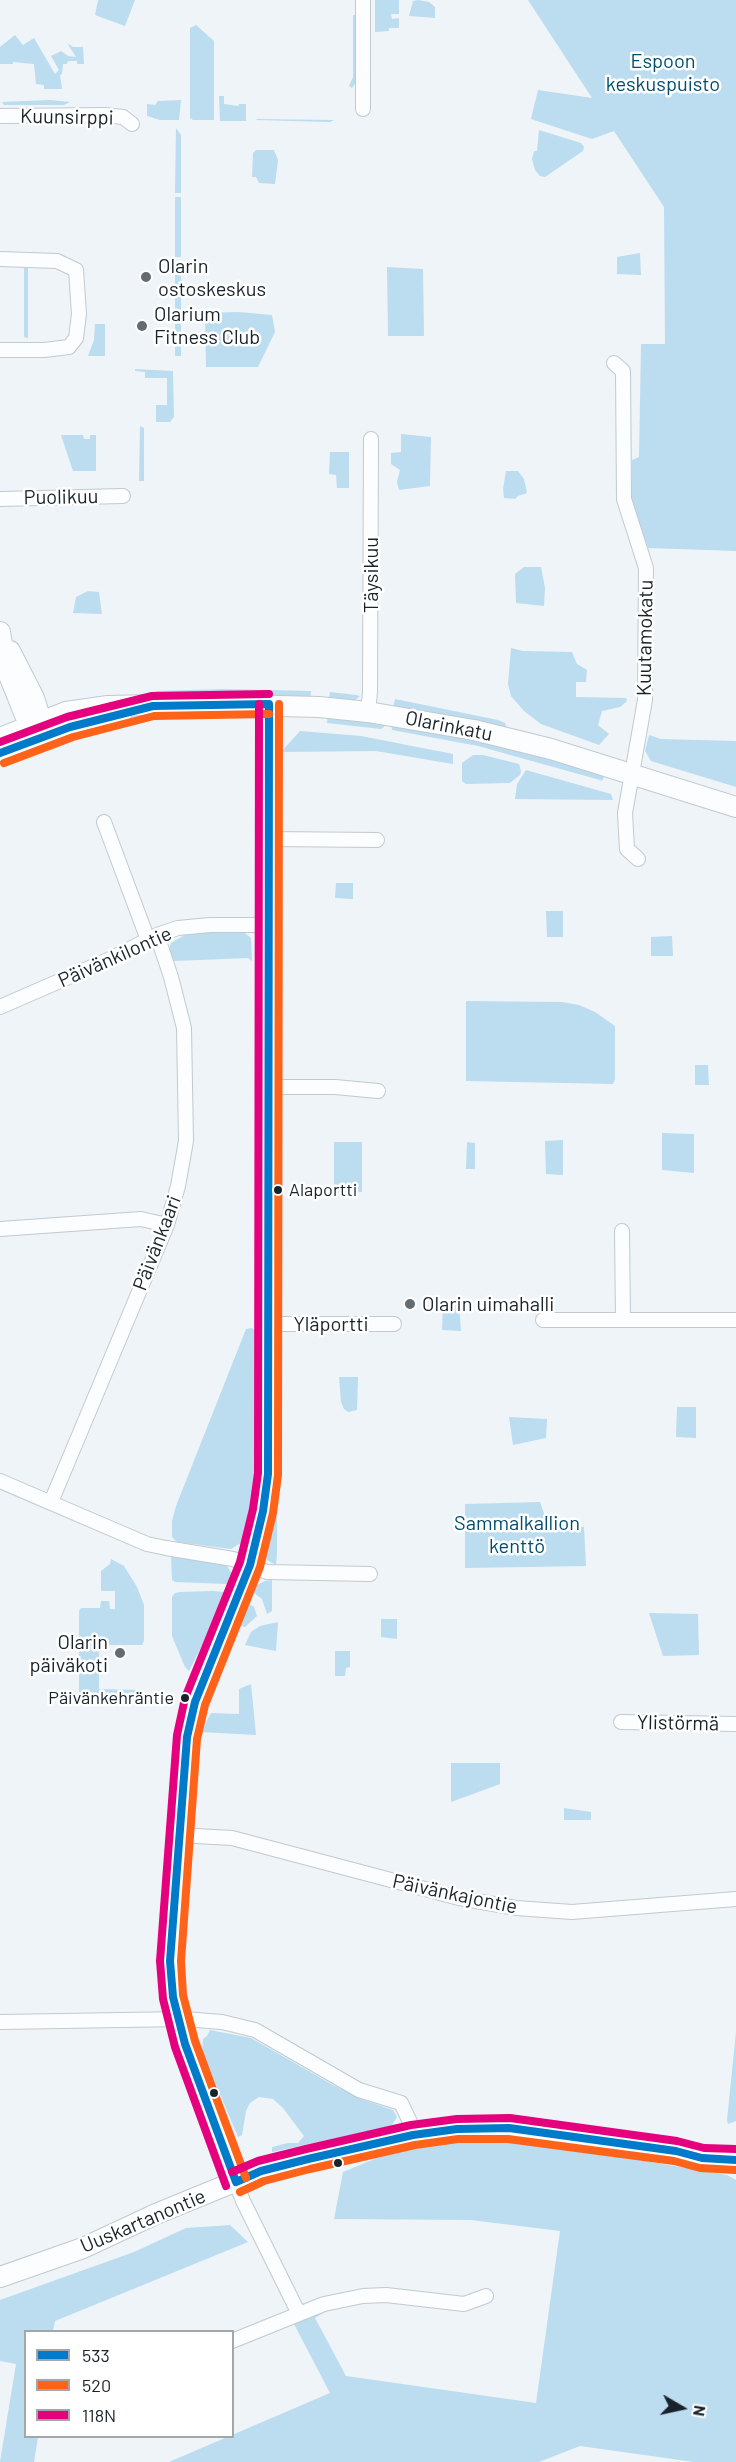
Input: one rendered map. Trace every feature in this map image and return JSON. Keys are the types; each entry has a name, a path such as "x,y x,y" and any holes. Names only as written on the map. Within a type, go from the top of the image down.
{"main road":[{"path":"1,635 6,668 36,728"},
{"name":"Olarinkatu","path":"0,738 36,728 70,727 153,706 269,704 368,712 474,730 551,749 736,807"},
{"name":"Olarinkatu","path":"0,753 36,728"},
{"name":"Uuskartanontie","path":"0,2277 82,2248 156,2214 261,2171 413,2135 457,2129 509,2128 676,2151 702,2158 736,2160"},
{"name":"Uuskartanontie","path":"676,2151 736,2146"}],"street":[{"path":"363,0 363,109"},
{"name":"Kuunsirppi","path":"0,116 105,115 123,117 132,124"},
{"path":"0,259 57,261 76,270 79,314 76,338 69,347 44,350 0,350"},
{"name":"Kuutamokatu","path":"614,363 623,371 624,499 646,568 645,700 626,813 627,849 638,859"},
{"name":"Täysikuu","path":"368,712 371,439"},
{"name":"Puolikuu","path":"0,499 123,496"},
{"path":"269,704 268,1474 263,1511 250,1565 205,1677 187,1737 178,1835 170,1981 178,2020 206,2106 243,2201 299,2314"},
{"name":"Päivänkaari","path":"51,1502 167,1225 178,1186 186,1141 184,1028 171,977 152,938 104,822"},
{"path":"270,839 377,840"},
{"name":"Päivänkilontie","path":"0,1007 152,938 193,926 269,925"},
{"path":"269,1087 335,1087 378,1091"},
{"path":"0,1228 141,1219 167,1225"},
{"path":"622,1231 623,1320"},
{"path":"543,1320 736,1320"},
{"name":"Yläportti","path":"269,1324 394,1324"},
{"path":"0,1481 147,1544 221,1556 267,1572 370,1574"},
{"name":"Ylistörmä","path":"621,1722 736,1724"},
{"name":"Päivänkajontie","path":"178,1835 232,1838 459,1898 516,1908 583,1911 736,1899"},
{"path":"0,2022 178,2020 222,2022 255,2030 359,2090 401,2103 406,2110 413,2135"},
{"path":"234,2340 324,2304 363,2296 386,2295 464,2304 486,2296"}],"green space":[{"path":"98,0 135,0 125,26 95,15"},
{"path":"375,0 399,0 399,14 391,14 392,19 399,18 399,28 375,32"},
{"name":"Espoon keskuspuisto","path":"528,0 736,0 736,551 648,548 632,500 632,460 639,457 641,344 665,344 664,207 614,131 592,139 531,119 538,90 592,98"},
{"path":"413,1 429,2 435,7 435,18 409,16"},
{"path":"353,15 358,15 357,81 352,88 349,86 353,77"},
{"path":"196,25 214,41 214,120 190,118 190,28"},
{"path":"15,35 23,45 34,38 55,74 59,70 51,56 61,51 68,56 76,57 67,43 73,47 83,47 84,64 68,61 67,64 63,64 60,75 62,89 44,89 44,85 36,84 34,64 13,62 13,64 0,64 0,47"},
{"path":"219,96 224,96 224,104 238,106 246,104 246,121 220,121"},
{"path":"50,100 70,102 64,105 4,105 2,102"},
{"path":"181,100 179,120 160,120 147,116 147,104 155,105 158,101"},
{"path":"257,119 334,120 330,122"},
{"path":"176,128 181,135 181,193 175,193"},
{"path":"539,130 581,143 584,147 583,151 545,177 540,176 535,170 532,159 534,151 537,151"},
{"path":"256,150 274,150 278,160 275,184 259,183 256,177 252,177 253,153"},
{"path":"175,197 181,197 181,257 175,257"},
{"path":"640,253 641,275 617,274 617,257"},
{"path":"387,267 423,269 424,336 388,336"},
{"path":"24,268 28,268 28,338 24,337"},
{"path":"175,269 181,269 181,312 175,312"},
{"path":"238,312 272,315 275,332 258,367 206,367 205,313"},
{"path":"95,324 105,324 105,356 88,356 94,340"},
{"path":"175,324 181,324 181,356 175,356"},
{"path":"135,369 173,371 174,417 170,422 156,422 156,405 167,405 167,378 145,378 145,372 135,371"},
{"path":"140,426 144,428 144,481 139,481"},
{"path":"401,434 431,437 430,486 399,490 397,482 400,470 391,464 391,453 401,452"},
{"path":"61,435 83,435 84,439 90,439 90,435 96,435 96,471 73,471"},
{"path":"330,452 349,452 349,488 337,488 336,475 329,474"},
{"path":"506,471 518,471 524,479 527,493 515,499 504,498"},
{"path":"524,567 541,567 545,588 544,606 516,603 515,574"},
{"path":"88,591 99,592 102,614 73,613 76,597"},
{"path":"511,648 523,651 572,652 577,664 587,670 586,682 576,682 576,697 626,698 627,701 620,707 602,711 598,725 609,734 599,745 541,724 524,711 511,696 508,684"},
{"path":"224,689 311,691 310,699 156,694 156,691"},
{"path":"330,692 360,696 354,701 329,700"},
{"path":"395,699 498,720 505,723 507,728 393,707"},
{"path":"328,716 385,721 381,729 327,723"},
{"path":"391,722 499,743 605,774 602,781 478,746 392,730"},
{"path":"300,731 361,736 453,754 453,764 376,751 281,752"},
{"path":"649,735 661,739 736,741 736,787 651,761 645,751"},
{"path":"473,755 483,755 519,764 520,775 510,783 466,784 462,781 462,763"},
{"path":"526,770 611,794 613,800 515,799 517,784"},
{"path":"336,883 353,883 353,899 335,898"},
{"path":"546,911 563,911 563,937 547,937"},
{"path":"190,932 245,933 251,938 252,961 248,958 174,961 169,949 171,943"},
{"path":"672,936 673,956 651,956 651,937"},
{"path":"466,1001 562,1002 579,1005 595,1012 615,1026 615,1079 613,1084 466,1081"},
{"path":"695,1065 708,1065 709,1085 695,1085"},
{"path":"662,1133 694,1134 694,1173 662,1170"},
{"path":"563,1140 563,1175 546,1174 545,1141"},
{"path":"334,1142 362,1142 362,1192 334,1193"},
{"path":"467,1142 475,1143 475,1169 466,1169"},
{"path":"443,1304 459,1304 461,1331 442,1330"},
{"path":"252,1328 256,1331 254,1347 260,1350 261,1385 260,1465 251,1527 244,1541 231,1549 177,1542 172,1537 172,1521 176,1506 246,1329"},
{"path":"339,1377 358,1377 357,1410 348,1412 344,1409 341,1402"},
{"path":"677,1407 696,1407 696,1438 676,1437"},
{"path":"509,1417 547,1419 546,1438 513,1445"},
{"path":"277,1480 276,1565 267,1560 263,1546"},
{"name":"Sammalkallion kenttö","path":"540,1502 548,1525 584,1527 586,1566 465,1568 465,1504"},
{"path":"171,1557 220,1563 227,1566 233,1575 227,1584 175,1582 172,1580"},
{"path":"111,1559 124,1566 137,1587 144,1605 144,1641 142,1645 99,1645 99,1689 142,1690 133,1703 93,1703 79,1700 79,1611 81,1608 100,1608 101,1601 109,1601 110,1609 115,1609 115,1591 101,1591 101,1571 110,1564"},
{"path":"272,1580 272,1611 267,1614 262,1599 254,1593 255,1586"},
{"path":"180,1592 224,1592 225,1600 189,1671 185,1667 172,1636 172,1597 175,1593"},
{"path":"246,1602 254,1607 257,1616 245,1627 240,1625"},
{"path":"649,1613 698,1614 699,1655 663,1656"},
{"path":"381,1619 397,1619 397,1639 381,1637"},
{"path":"278,1622 276,1651 245,1645 251,1632 260,1626"},
{"path":"335,1651 350,1651 350,1667 346,1668 345,1676 335,1676"},
{"path":"251,1684 256,1735 201,1732 211,1713 239,1714 239,1689"},
{"path":"451,1763 500,1763 500,1784 451,1802"},
{"path":"564,1808 591,1812 591,1820 564,1820"},
{"path":"210,2030 251,2038 333,2085 364,2100 393,2110 397,2117 392,2125 383,2128 272,2152 272,2147 298,2143 304,2136 283,2108 273,2099 259,2097 250,2103 246,2111 242,2135 238,2137 202,2051 203,2039"},
{"path":"736,2032 736,2121 728,2124 727,2120"},
{"path":"517,2139 727,2175 736,2180 736,2462 694,2462 580,2446 539,2462 169,2462 225,2438 234,2438 234,2434 330,2393 294,2324 326,2311 315,2318 346,2376 536,2403 560,2231 471,2220 334,2219 343,2172 394,2151 454,2142"},
{"path":"230,2225 248,2242 55,2321 53,2330 24,2330 24,2438 38,2438 34,2462 0,2462 16,2364 0,2361 0,2300 134,2252 186,2228"}],"transit line":[{"name":"118N","path":"0,742 67,717 152,696 269,694"},
{"name":"118N","path":"226,2186 175,2047 163,1999 160,1961 177,1735 185,1698 240,1562 253,1509 258,1473 259,704"},
{"name":"533","path":"0,753 70,727 153,706 269,704"},
{"name":"533","path":"236,2182 185,2044 173,1997 170,1961 187,1737 195,1702 250,1565 263,1511 268,1474 269,704"},
{"name":"520","path":"246,2178 195,2041 183,1995 181,1961 197,1739 205,1705 260,1567 273,1513 278,1475 279,704"},
{"name":"520","path":"4,763 73,737 154,716 269,714"},
{"name":"118N","path":"232,2172 258,2161 306,2149 411,2125 457,2119 510,2118 677,2141 704,2148 736,2149"},
{"name":"533","path":"236,2182 261,2171 308,2159 413,2135 457,2129 509,2128 676,2151 702,2158 736,2160"},
{"name":"520","path":"240,2192 264,2181 310,2169 415,2145 458,2139 508,2139 674,2161 700,2168 735,2170"}],"place":[{"name":"Olarin ostoskeskus","path":"146,277"},
{"name":"Olarium Fitness Club","path":"142,326"},
{"name":"Alaportti","path":"278,1190"},
{"name":"Olarin uimahalli","path":"410,1304"},
{"name":"Olarin päiväkoti","path":"120,1653"},
{"name":"Päivänkehräntie","path":"185,1698"}]}
